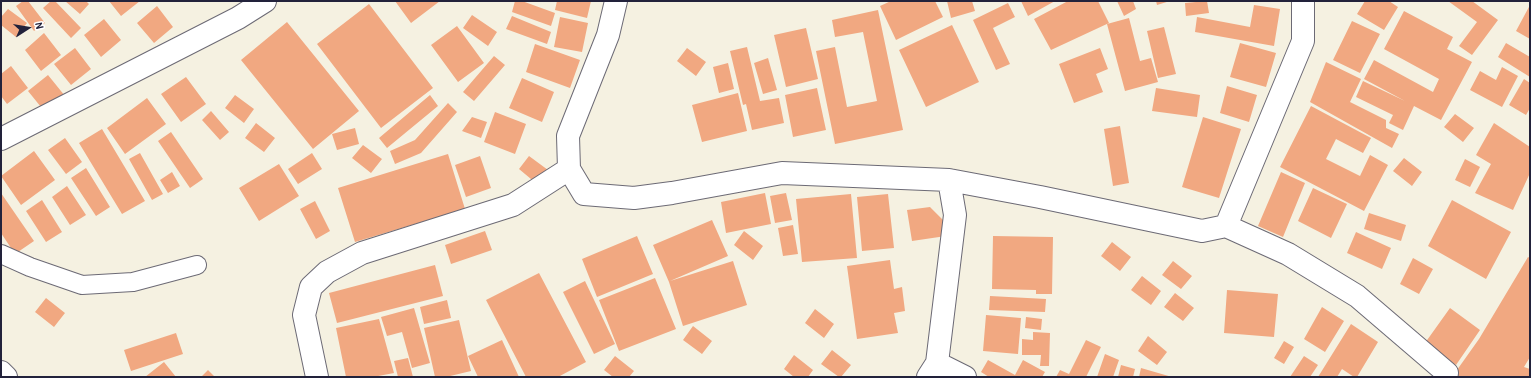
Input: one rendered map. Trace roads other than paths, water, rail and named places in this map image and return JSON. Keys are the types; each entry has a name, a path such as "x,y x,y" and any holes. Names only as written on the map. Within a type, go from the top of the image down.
{"street":[{"path":"1,139 238,18 265,1"},
{"path":"616,1 608,34 568,136 569,168 584,194 634,198 672,193 782,173 949,180 1202,230 1226,226 1288,254 1357,296 1446,373"},
{"path":"1226,226 1303,41 1303,1"},
{"path":"317,377 304,315 311,287 326,272 362,253 513,205 569,168"},
{"path":"949,180 955,215 932,370 965,377"},
{"path":"1,372 6,377"}],"lane":[{"path":"1,254 82,285 132,282 197,265"}]}
